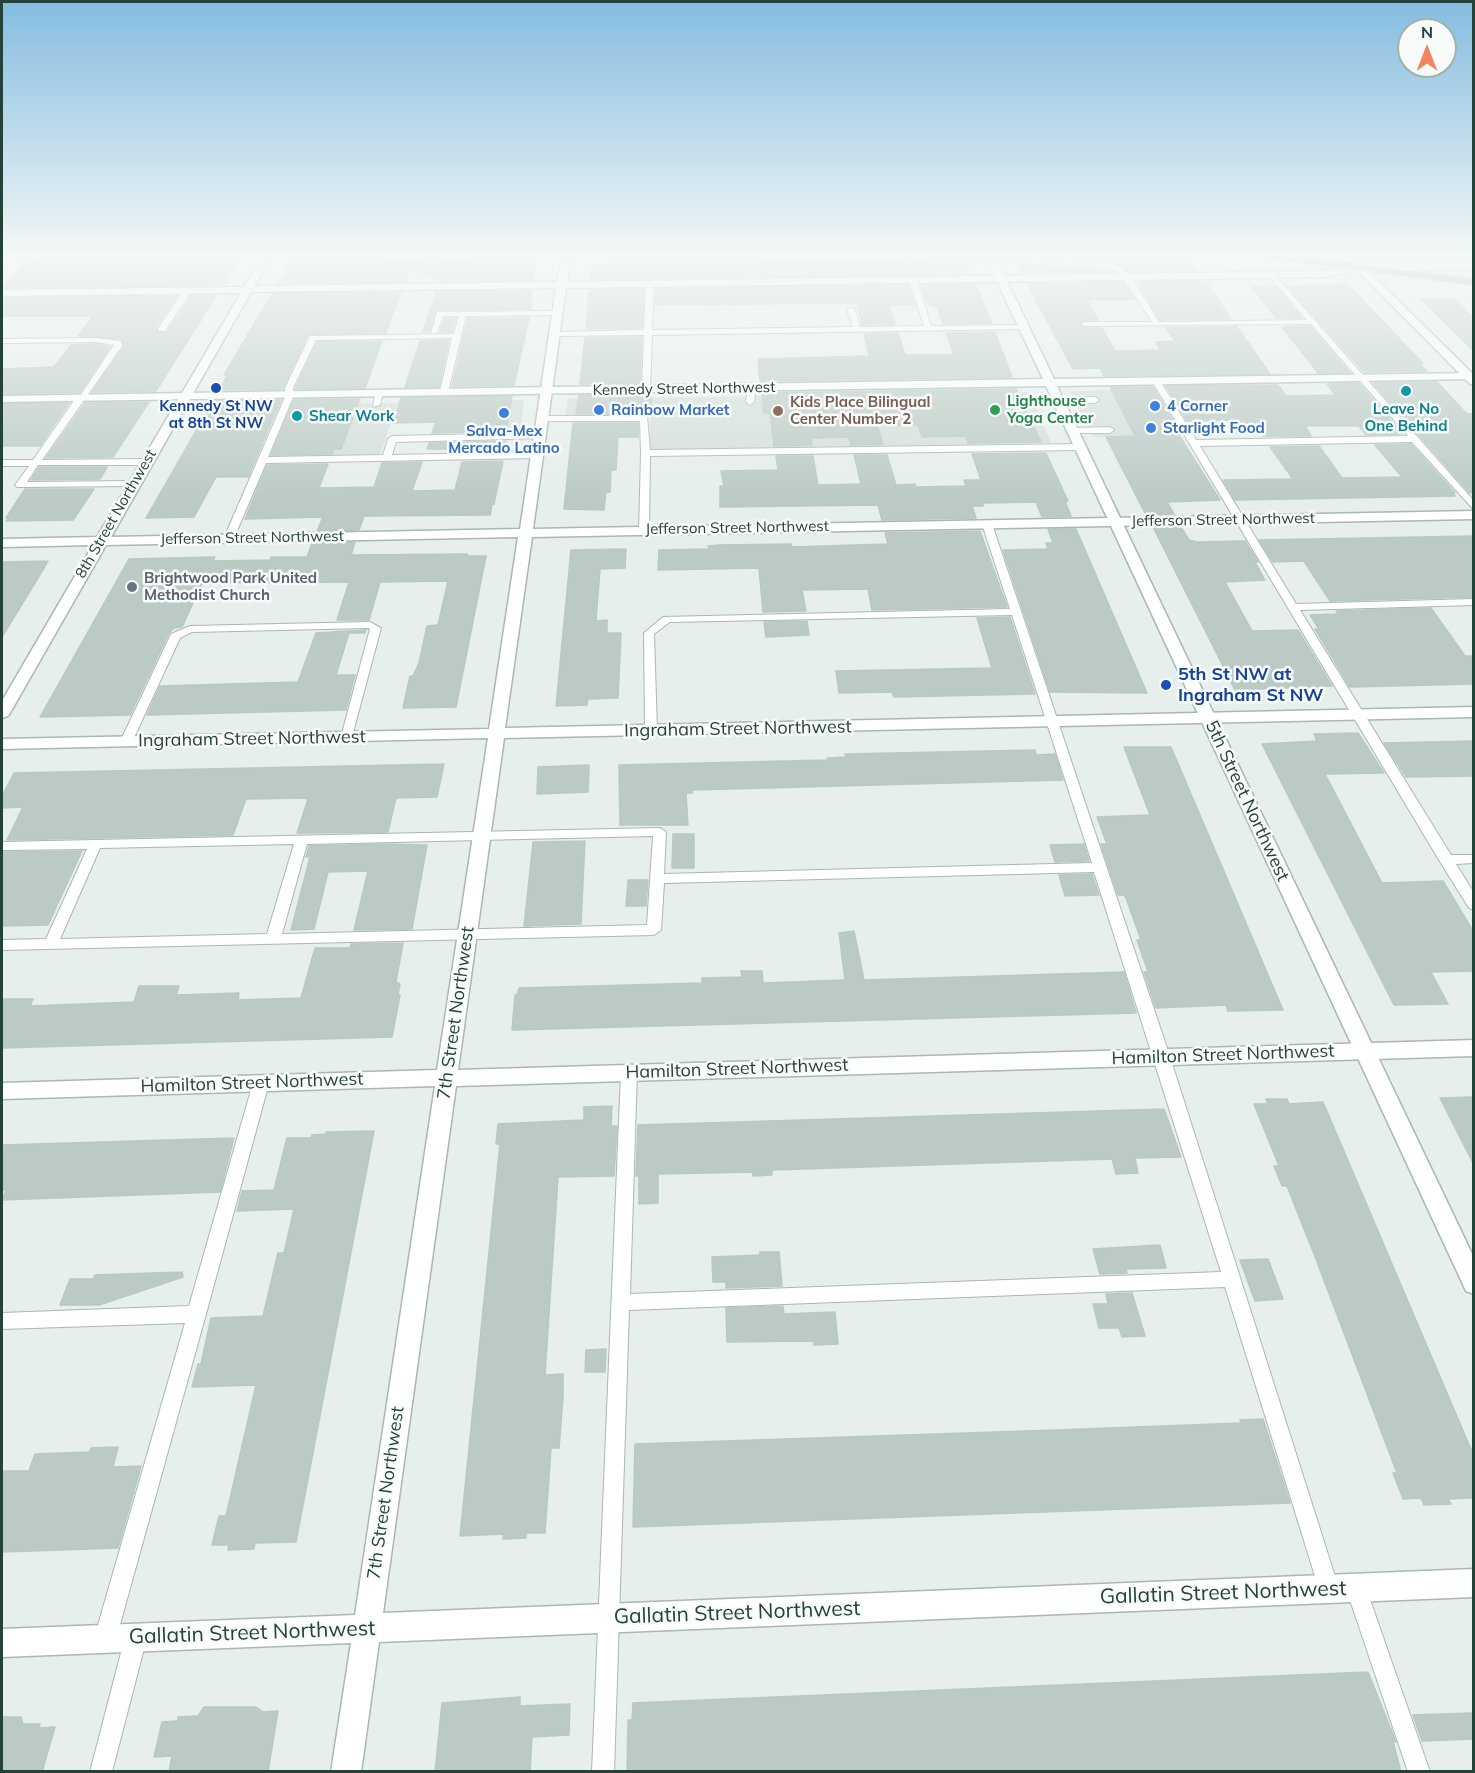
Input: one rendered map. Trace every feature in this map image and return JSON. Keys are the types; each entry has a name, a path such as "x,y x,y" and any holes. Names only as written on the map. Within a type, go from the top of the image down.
{"street":[{"name":"8th Street Northwest","path":"2,713 219,337"},
{"name":"7th Street Northwest","path":"346,1772 555,337"},
{"name":"5th Street Northwest","path":"1029,337 1473,1284"},
{"path":"1429,337 1471,378"},
{"name":"Kennedy Street Northwest","path":"2,399 1471,378"},
{"name":"Jefferson Street Northwest","path":"2,543 1473,515"},
{"name":"Ingraham Street Northwest","path":"2,744 1473,712"},
{"name":"Hamilton Street Northwest","path":"2,1091 1473,1048"},
{"name":"Gallatin Street Northwest","path":"2,1643 1473,1583"}],"lane":[{"path":"229,538 290,395 290,388 313,338 404,337"},
{"path":"444,392 457,337"},
{"path":"646,389 648,337"},
{"path":"1325,337 1473,507"},
{"path":"2,341 96,340 118,343 20,485 134,483"},
{"path":"1156,381 1473,905"},
{"path":"750,402 752,387"},
{"path":"375,405 379,393"},
{"path":"1058,400 1095,400"},
{"path":"262,460 387,458 540,437 644,418 646,453 644,530"},
{"path":"646,453 1077,439 1110,430"},
{"path":"387,458 393,439 540,437"},
{"path":"1193,443 1414,439"},
{"path":"2,463 146,462"},
{"path":"987,524 1162,1057 1232,1279 1343,1589 1419,1772"},
{"path":"1293,607 1473,602"},
{"path":"651,731 649,633 667,619 1016,612"},
{"path":"126,742 175,636 190,629 370,625 376,628 347,738"},
{"path":"2,846 660,832 654,930 2,945"},
{"path":"273,939 302,840"},
{"path":"51,944 95,845"},
{"path":"1446,860 1473,860"},
{"path":"657,879 1100,867"},
{"path":"603,1772 629,1072"},
{"path":"105,1639 261,1083"},
{"path":"620,1302 1232,1279"},
{"path":"2,1321 197,1314"},
{"path":"101,1772 136,1637"}],"shaded area":[{"path":"1157,389 1185,435 1093,437 1070,391"},
{"path":"1030,392 1051,443 649,450 650,417 565,417 568,399"},
{"path":"524,400 519,436 475,437 483,401"},
{"path":"398,403 378,460 258,462 277,417 252,417 259,404"}],"building":[{"path":"89,337 190,337 156,391 92,392 124,346 121,339"},
{"path":"247,337 307,337 283,389 219,390 228,375 224,375"},
{"path":"464,337 525,337 514,385 452,386"},
{"path":"642,337 640,383 580,384 585,338"},
{"path":"865,337 899,337 905,355 954,355 947,337 997,337 1012,377 760,381 758,359 869,356"},
{"path":"1056,337 1107,337 1115,351 1160,350 1156,342 1175,341 1172,337 1244,337 1270,374 1104,376 1100,368 1073,369"},
{"path":"1290,337 1319,337 1350,373 1318,373"},
{"path":"1332,337 1398,337 1423,363 1419,363 1427,371 1364,372"},
{"path":"1459,337 1473,337 1473,350"},
{"path":"449,340 439,387 405,387 420,341"},
{"path":"382,341 365,388 295,389 317,342"},
{"path":"96,344 110,347 80,392 2,394 2,369 54,367 71,345"},
{"path":"1437,382 1467,414 1473,414 1473,493 1470,493 1373,383"},
{"path":"1359,383 1403,434 1366,435 1359,426 1305,426 1311,436 1263,436 1259,432 1245,432 1237,420 1187,421 1166,386 1278,385 1286,396 1335,395 1327,384"},
{"path":"1110,387 1153,387 1173,421 1170,421 1220,500 1167,502 1174,514 1146,515 1106,437 1135,436"},
{"path":"1016,389 1041,442 968,443 966,436 922,437 918,425 877,425 883,444 851,445 849,437 811,438 812,445 774,446 770,413 764,413 762,393"},
{"path":"651,394 652,416 647,414 576,414 579,395"},
{"path":"512,396 506,431 432,433 436,422 393,423 401,398"},
{"path":"360,399 341,449 334,449 332,454 271,455 294,400"},
{"path":"281,400 248,477 216,477 194,517 146,518 213,401"},
{"path":"149,402 113,457 46,458 85,403"},
{"path":"69,403 40,446 2,446 2,404"},
{"path":"573,423 638,423 638,437 618,437 616,470 611,470 610,492 606,492 604,510 564,509"},
{"path":"506,441 505,450 427,449 429,443"},
{"path":"1411,444 1455,493 1452,493 1455,496 1235,500 1223,480 1293,479 1270,447 1319,446 1342,478 1402,477 1375,445"},
{"path":"1046,453 1068,501 1065,501 1071,516 1042,517 1036,502 983,503 983,506 972,506 976,518 882,520 878,505 720,507 720,486 724,486 721,471 778,470 776,456 813,456 818,485 861,484 854,455 887,455 896,485 915,484 916,487 966,486 964,480 981,480 972,454"},
{"path":"503,461 490,515 364,516 359,530 317,531 323,517 245,519 267,465 328,464 319,488 374,487 382,463 422,462 412,491 455,490 462,462"},
{"path":"39,467 107,467 100,479 31,480"},
{"path":"25,489 94,489 73,520 6,521"},
{"path":"1153,527 1181,527 1189,540 1197,542 1245,541 1258,562 1255,562 1265,580 1225,582 1252,631 1298,630 1332,686 1235,690"},
{"path":"1048,529 1076,529 1147,693 1050,692 1003,550 1048,549 1046,543 1053,543"},
{"path":"980,531 1007,607 872,610 868,589 802,590 806,611 763,612 759,568 658,570 659,550 709,549 708,546 719,545 791,544 791,547 888,544 885,533"},
{"path":"1473,536 1473,597 1330,601 1304,561 1273,562 1259,540"},
{"path":"355,542 351,555 467,554 467,556 486,556 456,707 403,708 410,676 413,676 419,663 427,626 438,625 448,581 380,582 369,620 337,620 349,582 260,582 202,584 182,627 174,628 169,633 130,715 40,717 129,559 215,557 213,561 270,560 271,557 307,557 312,543"},
{"path":"626,549 625,568 600,569 596,621 607,620 607,633 621,633 618,698 588,699 587,705 556,706 571,550"},
{"path":"48,561 44,568 2,637 2,562"},
{"path":"1431,608 1465,656 1473,656 1473,684 1350,687 1315,629 1319,629 1310,615 1338,614 1336,611"},
{"path":"1010,617 1035,694 894,697 892,692 839,693 836,671 992,668 977,618"},
{"path":"807,621 809,635 766,637 764,622"},
{"path":"366,630 365,633 349,633 336,675 355,675 346,710 147,715 160,686 298,682 316,633"},
{"path":"1358,733 1384,773 1325,774 1382,883 1443,881 1473,931 1473,971 1431,972 1448,1004 1394,1005 1262,744 1317,741 1314,734"},
{"path":"1473,741 1473,776 1406,777 1384,743"},
{"path":"1124,747 1171,747 1283,1010 1228,1011 1226,1005 1156,1008 1144,972 1148,972 1137,940 1141,940 1126,898 1124,895 1118,895 1101,844 1107,844 1097,817 1150,815"},
{"path":"1035,750 1036,755 1055,754 1063,780 692,790 692,793 686,793 688,825 620,825 619,765 828,760 827,758 846,757 845,754"},
{"path":"444,764 437,797 396,798 388,832 297,833 308,799 246,799 233,835 7,840 23,807 2,808 2,796 14,773"},
{"path":"589,765 588,792 537,794 538,767"},
{"path":"673,834 694,834 694,868 672,868"},
{"path":"585,841 581,924 524,926 533,842"},
{"path":"1084,844 1089,861 1055,862 1050,845"},
{"path":"427,845 412,929 354,930 368,871 328,872 314,929 291,930 310,857 306,857 309,846"},
{"path":"82,851 48,925 2,926 2,852"},
{"path":"1092,874 1099,895 1065,896 1059,875"},
{"path":"628,880 648,880 646,906 626,906"},
{"path":"854,931 864,980 1124,972 1136,1013 512,1030 515,995 519,988 702,983 702,978 742,977 741,971 762,971 763,983 845,980 839,933"},
{"path":"403,943 396,982 400,984 398,995 400,995 392,1037 2,1048 2,999 33,999 30,1006 134,1002 139,986 179,986 176,995 239,993 238,1000 301,998 315,948 350,948 351,944"},
{"path":"1473,1097 1473,1163 1440,1098"},
{"path":"1266,1099 1287,1099 1289,1104 1323,1102 1473,1454 1473,1498 1448,1499 1451,1504 1424,1505 1421,1498 1403,1499 1393,1473 1397,1473 1314,1254 1287,1186 1282,1186 1274,1166 1279,1166 1254,1104 1268,1104"},
{"path":"612,1106 611,1126 617,1126 614,1176 558,1177 545,1375 563,1374 563,1396 559,1448 551,1448 545,1533 526,1533 526,1538 503,1539 504,1534 460,1536 500,1144 496,1144 498,1124 584,1120 584,1107"},
{"path":"1164,1109 1181,1157 1135,1158 1138,1173 1116,1174 1112,1159 772,1170 772,1175 753,1176 753,1172 658,1174 658,1203 639,1204 639,1176 636,1176 638,1125"},
{"path":"374,1131 296,1542 255,1543 254,1549 228,1550 229,1545 212,1545 219,1516 226,1516 256,1385 192,1387 198,1364 201,1364 211,1318 263,1316 278,1253 284,1253 294,1209 237,1211 242,1191 274,1190 287,1138 311,1138 312,1135 326,1134 326,1132"},
{"path":"234,1138 220,1192 2,1200 6,1190 2,1190 2,1145"},
{"path":"1160,1245 1166,1268 1126,1269 1127,1273 1100,1274 1093,1249"},
{"path":"760,1252 779,1252 782,1286 726,1288 726,1282 713,1282 712,1257 760,1255"},
{"path":"1268,1259 1283,1299 1255,1301 1240,1260"},
{"path":"182,1272 183,1277 99,1305 60,1305 70,1279 93,1279 95,1275"},
{"path":"1132,1293 1145,1336 1122,1337 1119,1328 1099,1328 1093,1304 1108,1304 1106,1294"},
{"path":"783,1306 784,1314 835,1312 838,1344 814,1345 814,1341 727,1342 726,1308"},
{"path":"606,1349 605,1372 585,1372 586,1350"},
{"path":"1263,1419 1290,1503 633,1527 635,1444 1241,1423 1240,1420"},
{"path":"118,1447 113,1467 141,1466 118,1548 2,1552 2,1471 29,1471 35,1454 90,1452 91,1448"},
{"path":"1368,1672 1396,1742 1393,1742 1401,1772 627,1772 628,1720 632,1720 633,1703"},
{"path":"520,1697 520,1706 570,1704 569,1735 532,1737 530,1772 435,1772 442,1703"},
{"path":"204,1707 256,1707 263,1712 278,1711 268,1772 169,1772 172,1756 154,1757 162,1722 178,1721 178,1717 198,1716"},
{"path":"1473,1713 1473,1739 1422,1741 1413,1715"},
{"path":"2,1717 21,1717 23,1724 40,1724 39,1728 55,1727 42,1772 2,1772"}],"place":[{"name":"Kennedy St NW at 8th St NW","path":"216,388"},
{"name":"Leave No One Behind","path":"1406,391"},
{"name":"4 Corner","path":"1155,406"},
{"name":"Rainbow Market","path":"599,410"},
{"name":"Lighthouse Yoga Center","path":"995,410"},
{"name":"Kids Place Bilingual Center Number 2","path":"778,411"},
{"name":"Salva-Mex Mercado Latino","path":"504,413"},
{"name":"Shear Work","path":"297,416"},
{"name":"Starlight Food","path":"1151,428"},
{"name":"Brightwood Park United Methodist Church","path":"132,587"},
{"name":"5th St NW at Ingraham St NW","path":"1166,685"}]}
